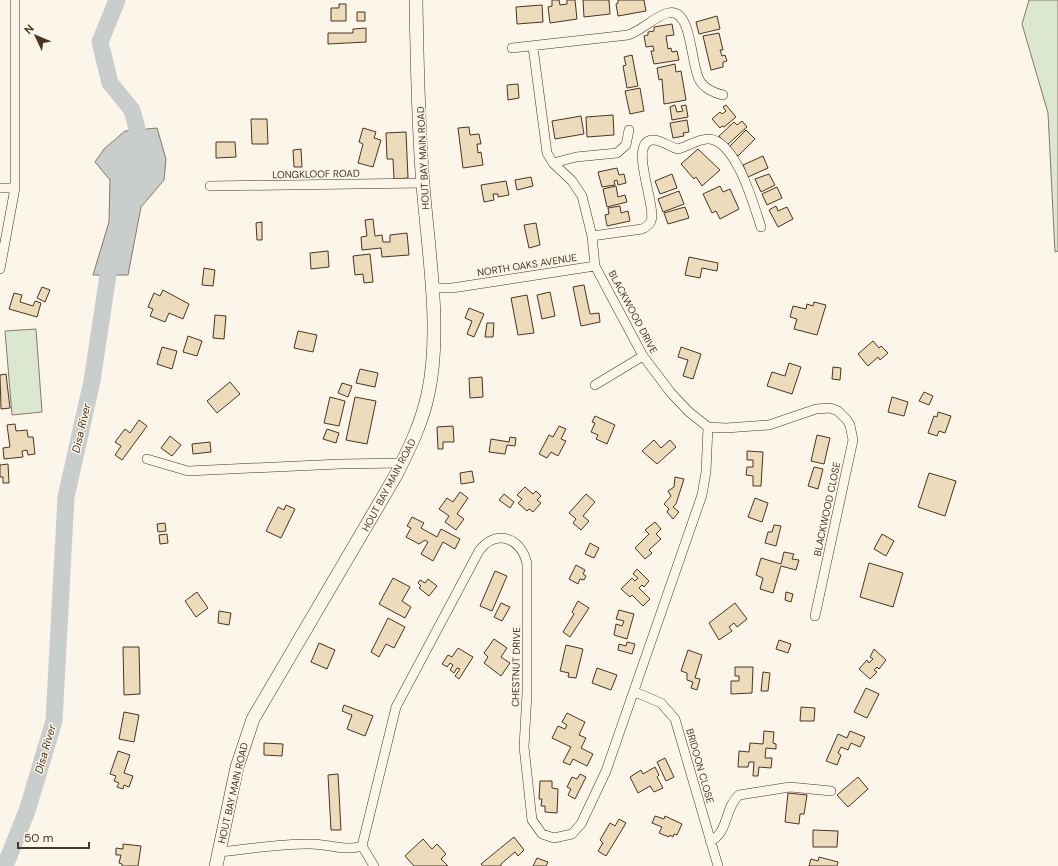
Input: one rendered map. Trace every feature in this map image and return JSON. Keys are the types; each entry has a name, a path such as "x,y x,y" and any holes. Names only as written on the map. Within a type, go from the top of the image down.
{"main road":[{"name":"HOUT BAY MAIN ROAD","path":"216,866 237,766 253,719 402,463 413,441 429,393 434,354 432,288 423,183 416,0"}],"street":[{"path":"0,269 15,188 15,0"},
{"path":"512,48 533,47 628,35 642,29 667,13 676,12 680,14 685,22 696,71 700,82 707,88 723,95"},
{"path":"533,47 546,147 553,163 572,181 582,196 592,236 595,266"},
{"path":"553,163 576,157 617,153 626,145 629,130"},
{"path":"592,236 642,229 648,226 651,222 652,211 642,160 642,150 645,143 651,140 657,140 678,149 710,139 721,145 734,159 740,170 761,228"},
{"name":"LONGKLOOF ROAD","path":"210,186 423,183"},
{"path":"0,188 15,188"},
{"name":"NORTH OAKS AVENUE","path":"432,288 452,288 595,266"},
{"name":"BLACKWOOD DRIVE","path":"595,266 642,356 680,404 708,427"},
{"path":"595,385 642,356"},
{"name":"BLACKWOOD CLOSE","path":"708,427 758,427 777,423 816,409 825,408 838,411 850,425 853,440 815,616"},
{"name":"CHESTNUT DRIVE","path":"362,846 396,707 470,565 482,545 490,540 499,538 515,542 523,550 527,564 527,692 524,747 532,820 542,834 554,838 561,838 572,834 579,827 606,772 635,692 702,495 706,472 708,427"},
{"path":"147,459 188,471 340,464 402,463"},
{"name":"BRIDOON CLOSE","path":"635,692 661,703 675,718 718,866"},
{"path":"710,840 718,837 722,831 728,811 734,799 739,795 790,787 830,790"},
{"path":"219,852 297,844 316,844 345,849 362,846 374,866"}],"green space":[{"path":"1029,0 1058,0 1058,251 1055,252 1048,113 1022,24"},
{"path":"36,329 42,412 12,415 5,331"}],"shaded area":[{"path":"157,128 166,159 164,180 141,207 128,275 93,275 109,222 110,180 95,162 104,149 125,131"}],"building":[{"path":"552,0 559,0 560,5 567,4 567,0 575,0 577,19 550,23 548,7 552,6"},
{"path":"583,0 609,0 610,14 584,17"},
{"path":"618,0 644,0 646,11 618,16 616,4 618,3"},
{"path":"339,4 346,4 346,21 331,21 331,8 339,8"},
{"path":"542,5 543,22 517,24 516,7"},
{"path":"357,12 365,12 365,21 357,21"},
{"path":"717,16 720,29 699,34 696,22"},
{"path":"672,24 674,35 666,36 668,49 671,48 672,52 677,51 679,60 654,64 651,51 654,51 653,46 646,47 644,36 648,35 648,32 654,31 654,27"},
{"path":"366,28 366,42 328,44 328,33 353,33 353,29"},
{"path":"719,33 723,50 720,50 722,56 725,55 727,61 723,62 723,67 711,70 703,36"},
{"path":"632,55 638,86 627,88 623,66 626,65 624,57"},
{"path":"675,64 676,72 681,71 686,100 664,104 662,79 659,80 657,68"},
{"path":"518,84 519,98 508,100 507,85"},
{"path":"640,88 644,111 630,114 625,91"},
{"path":"675,105 677,112 683,111 681,106 686,105 688,117 672,120 670,107"},
{"path":"726,105 736,117 724,127 722,126 720,128 712,119 720,112 722,114 726,111 723,107"},
{"path":"613,115 614,135 587,137 586,117"},
{"path":"581,116 584,134 555,139 552,121"},
{"path":"251,119 267,119 268,144 252,144"},
{"path":"687,120 689,132 683,133 684,136 673,138 670,123"},
{"path":"742,121 747,127 727,145 719,136 734,122 737,125"},
{"path":"469,127 470,135 479,134 481,144 477,144 478,153 481,152 483,165 463,168 458,128"},
{"path":"363,128 376,132 374,138 381,140 373,167 358,163 363,144 359,142"},
{"path":"746,130 755,139 738,156 729,147"},
{"path":"406,132 408,178 394,179 393,159 387,159 386,133"},
{"path":"216,142 235,142 236,157 216,158"},
{"path":"301,149 302,167 294,167 293,150"},
{"path":"698,149 720,170 702,186 696,177 694,179 681,164"},
{"path":"763,156 768,168 748,177 743,165"},
{"path":"617,168 619,175 624,174 626,183 618,185 617,180 614,181 615,185 602,187 598,172"},
{"path":"672,174 677,188 660,194 655,181"},
{"path":"769,174 775,185 761,192 755,179"},
{"path":"531,177 533,186 517,190 515,180"},
{"path":"506,181 509,195 498,197 498,194 493,194 494,200 484,202 481,185"},
{"path":"616,186 618,197 625,195 627,202 607,207 603,189"},
{"path":"720,186 723,192 730,189 739,209 720,219 716,211 712,213 703,194"},
{"path":"777,187 782,198 767,205 762,194"},
{"path":"679,191 684,204 663,212 658,199"},
{"path":"620,206 621,213 628,211 630,221 607,226 605,215 609,214 608,208"},
{"path":"776,206 778,211 787,207 793,219 778,227 769,210"},
{"path":"685,207 689,218 668,224 664,213"},
{"path":"373,219 375,236 382,235 383,242 390,242 390,235 407,233 409,255 382,257 381,248 362,250 361,237 367,236 365,220"},
{"path":"262,222 262,240 257,240 256,223"},
{"path":"536,223 540,245 529,248 524,225"},
{"path":"328,251 329,267 311,269 310,253"},
{"path":"370,254 373,282 364,283 363,274 355,275 353,256"},
{"path":"689,257 718,263 717,271 702,268 700,278 685,275"},
{"path":"204,268 215,270 213,286 202,285"},
{"path":"584,285 590,314 599,313 600,322 581,326 573,287"},
{"path":"42,287 50,290 45,302 37,298"},
{"path":"163,290 189,304 183,319 169,313 165,322 150,316 153,309 148,307 154,293 160,296"},
{"path":"550,292 555,316 542,319 537,295"},
{"path":"14,293 22,295 20,302 33,306 35,301 41,303 37,317 9,309"},
{"path":"527,295 534,333 518,335 511,298"},
{"path":"814,302 826,305 817,335 794,329 797,319 790,317 793,306 806,309 807,304 813,306"},
{"path":"469,308 484,314 474,337 467,334 472,321 465,318"},
{"path":"215,315 226,316 224,339 213,338"},
{"path":"487,323 494,323 493,337 485,337"},
{"path":"298,331 317,335 313,352 294,348"},
{"path":"188,336 202,341 197,356 183,352"},
{"path":"873,341 879,348 881,346 888,353 880,360 878,357 868,366 858,354"},
{"path":"162,347 177,351 172,369 157,364"},
{"path":"681,347 701,354 693,379 683,376 688,360 678,357"},
{"path":"789,363 801,367 792,394 767,386 772,372 785,376"},
{"path":"833,367 841,368 840,380 832,379"},
{"path":"360,369 378,373 375,387 356,383"},
{"path":"6,374 10,408 1,409 0,375"},
{"path":"482,377 483,397 470,398 469,378"},
{"path":"230,382 240,394 217,413 207,401"},
{"path":"342,383 352,386 348,397 338,393"},
{"path":"924,392 933,396 929,405 919,401"},
{"path":"330,397 345,401 339,426 324,423"},
{"path":"355,397 376,401 367,444 346,440"},
{"path":"892,397 908,402 904,416 888,412"},
{"path":"938,412 951,416 945,433 939,431 937,436 928,433 934,416 937,417"},
{"path":"595,416 615,425 607,444 596,439 598,435 591,432 595,423 592,422"},
{"path":"139,420 147,426 122,460 115,455 121,446 115,442 125,429 130,433"},
{"path":"15,424 16,431 27,430 28,437 33,437 35,454 28,455 27,450 22,451 23,457 4,459 3,448 10,447 7,425"},
{"path":"453,426 454,442 443,442 443,449 438,449 437,427"},
{"path":"559,426 566,429 561,439 566,441 558,456 551,452 547,458 539,454 549,435 553,437"},
{"path":"327,429 339,433 336,443 323,439"},
{"path":"817,435 830,438 824,464 811,461"},
{"path":"170,436 181,445 172,456 161,448"},
{"path":"510,437 516,438 515,446 507,445 505,454 489,452 491,439 509,442"},
{"path":"654,440 661,448 670,440 676,447 657,464 642,451"},
{"path":"210,442 211,452 193,454 192,444"},
{"path":"747,451 763,452 761,486 753,486 753,476 746,475 747,467 753,467 753,460 747,460"},
{"path":"8,464 9,483 3,483 3,477 0,477 0,465"},
{"path":"814,467 823,469 818,489 808,486"},
{"path":"472,471 474,482 461,484 460,473"},
{"path":"929,473 956,481 945,516 918,507"},
{"path":"675,477 684,479 676,504 673,507 679,512 673,519 667,512 669,509 664,504 671,496 668,491 674,487"},
{"path":"525,487 533,494 536,491 541,496 537,500 541,503 533,512 529,509 527,511 518,503 522,499 517,495"},
{"path":"460,492 468,498 457,514 464,519 456,530 445,522 449,516 439,509 447,498 453,502"},
{"path":"504,494 514,502 510,508 499,500"},
{"path":"586,494 595,502 583,516 589,521 581,530 573,523 576,519 569,513"},
{"path":"755,498 768,503 762,522 748,517"},
{"path":"286,505 295,509 281,538 266,531 278,507 284,510"},
{"path":"412,517 424,523 421,528 437,537 441,529 460,539 455,549 443,542 433,561 421,554 428,542 425,540 419,544 406,537 411,528 407,526"},
{"path":"655,522 661,529 656,534 661,539 649,550 652,553 645,559 635,548 649,534 645,530"},
{"path":"165,523 166,531 158,532 157,524"},
{"path":"774,525 781,526 776,546 765,543 768,532 772,532"},
{"path":"167,534 168,543 160,544 159,535"},
{"path":"882,534 894,541 886,556 874,549"},
{"path":"590,543 599,548 594,558 585,554"},
{"path":"784,552 794,554 792,559 799,560 796,570 781,566 773,593 760,589 763,578 756,575 761,558 781,564"},
{"path":"869,563 903,573 893,607 860,597"},
{"path":"576,565 585,570 583,574 586,576 584,580 580,579 578,584 569,579"},
{"path":"637,569 649,581 644,587 642,585 639,588 650,599 643,606 632,595 630,597 621,589 632,578 635,581 638,578 633,574"},
{"path":"495,571 507,576 492,611 480,606"},
{"path":"393,578 410,587 402,601 411,607 405,618 379,604"},
{"path":"428,579 437,586 429,596 419,588 421,586 418,583 420,580 425,583"},
{"path":"197,592 208,608 196,617 185,601"},
{"path":"786,592 793,594 791,602 785,600"},
{"path":"578,601 589,608 570,637 563,632 574,614 572,612"},
{"path":"501,603 510,607 502,621 494,617"},
{"path":"735,603 747,619 737,627 734,623 729,627 732,631 719,640 709,623"},
{"path":"619,610 634,614 627,639 614,635 616,624 622,626 624,621 616,619"},
{"path":"219,611 231,613 229,625 218,623"},
{"path":"388,618 405,627 394,648 386,644 379,657 371,652"},
{"path":"494,639 507,648 501,657 510,663 501,676 484,663 488,657 484,653"},
{"path":"779,640 791,644 788,653 776,649"},
{"path":"627,642 635,644 632,654 618,650 619,644 626,646"},
{"path":"319,643 335,650 327,669 311,662"},
{"path":"566,645 583,649 576,678 568,677 569,673 560,671"},
{"path":"123,647 139,647 140,694 124,695"},
{"path":"458,648 473,657 459,679 455,676 460,669 457,668 454,673 450,670 453,665 450,663 447,667 442,664 448,655 452,657"},
{"path":"874,649 886,660 879,669 877,667 874,670 877,672 870,679 859,669 867,660 869,663 873,659 870,657"},
{"path":"688,650 702,655 695,678 700,679 697,690 691,688 693,682 687,680 687,673 681,671"},
{"path":"735,667 753,667 752,693 731,694 731,681 739,681 739,676 735,676"},
{"path":"597,668 617,675 611,690 592,683"},
{"path":"763,672 770,673 768,691 761,691"},
{"path":"866,688 879,694 867,718 854,712"},
{"path":"344,705 373,716 365,736 347,729 352,715 342,711"},
{"path":"801,707 815,708 814,721 800,721"},
{"path":"124,712 139,715 134,742 119,739"},
{"path":"567,713 585,722 579,735 586,738 581,748 593,754 587,766 573,759 570,765 563,762 571,747 552,738 558,726 565,729 567,725 562,722"},
{"path":"764,731 774,732 773,743 776,744 776,749 766,748 765,758 772,758 771,768 759,767 758,776 753,776 754,762 749,762 748,767 738,767 739,751 749,752 750,743 763,744"},
{"path":"850,731 865,737 860,747 851,743 848,750 841,747 838,753 841,755 837,765 826,761 838,734 847,738"},
{"path":"264,743 283,744 282,756 264,755"},
{"path":"118,751 130,755 124,773 133,776 129,787 124,785 123,789 117,787 119,783 114,781 116,776 110,774"},
{"path":"665,758 674,777 666,781 657,762"},
{"path":"655,767 659,775 657,777 663,788 654,792 650,786 638,793 630,777 641,770 643,774"},
{"path":"338,774 341,830 331,830 328,775"},
{"path":"580,774 586,777 575,799 568,795 571,789 567,787 572,777 577,779"},
{"path":"858,777 868,789 848,807 837,795"},
{"path":"540,781 552,781 552,788 558,789 557,813 545,812 545,806 541,806 542,799 539,799"},
{"path":"788,793 807,795 804,814 800,814 799,824 785,822"},
{"path":"655,816 664,819 665,816 682,824 677,835 674,834 673,837 670,835 669,837 659,833 662,827 652,823"},
{"path":"619,819 626,823 606,856 598,851 603,843 600,840 610,823 615,826"},
{"path":"813,830 838,831 837,847 813,847"},
{"path":"514,837 524,850 518,856 515,852 501,864 501,866 483,866 481,864"},
{"path":"423,839 432,849 437,844 446,854 441,859 448,866 414,866 405,856"},
{"path":"123,844 141,846 138,866 122,866 122,864 119,863 121,855 116,855 116,848 123,849"},
{"path":"819,857 838,862 837,866 809,866 811,859 818,861"},
{"path":"537,858 548,862 546,866 533,866"}],"waterway":[{"name":"Disa River","path":"117,0 100,42 110,83 132,110 141,144 139,152"},
{"name":"Disa River","path":"5,866 27,811 54,721 66,497 92,381 108,275 113,253"}]}
